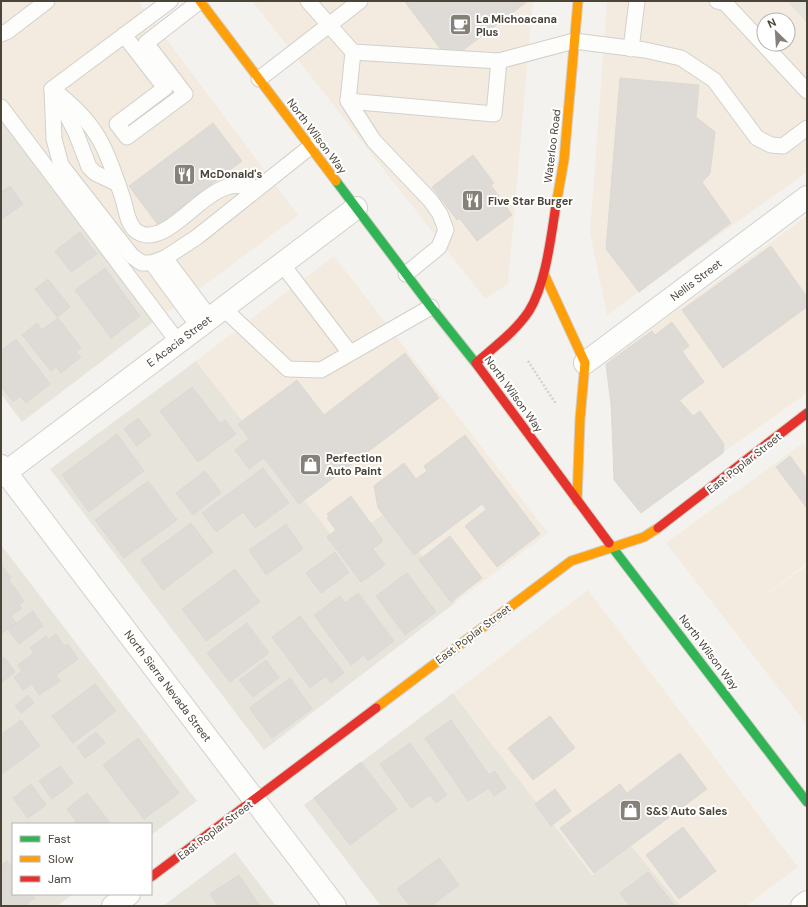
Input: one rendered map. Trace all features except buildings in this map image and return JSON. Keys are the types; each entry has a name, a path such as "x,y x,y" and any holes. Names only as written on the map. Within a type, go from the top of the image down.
{"main road":[{"name":"North Wilson Way","path":"200,1 431,307 476,363 577,501 807,802"},
{"name":"Waterloo Road","path":"476,363 508,336 529,311 544,274 564,160 578,1"},
{"path":"544,274 585,363 580,419 577,501"},
{"name":"East Poplar Street","path":"152,877 255,800 330,741 571,561 644,537 667,523 807,413"}],"street":[{"name":"Nellis Street","path":"585,363 807,197"},
{"name":"E Acacia Street","path":"3,471 356,208"},
{"name":"North Sierra Nevada Street","path":"3,471 335,906"},
{"path":"113,906 128,895"},
{"path":"802,906 807,902"}],"lane":[{"path":"1,34 8,31 47,1"},
{"path":"52,89 170,1"},
{"path":"124,35 165,88 117,124 127,137 185,94 146,43 200,1"},
{"path":"308,1 353,52 499,61 574,41 631,49 681,58 714,80 757,138 771,145 783,146 807,128"},
{"path":"258,79 360,1"},
{"path":"631,49 637,1"},
{"path":"717,1 725,3 807,91"},
{"path":"353,52 348,101 374,141 431,201 440,214 446,230 439,247 406,274"},
{"path":"348,101 494,114 499,61"},
{"path":"52,89 76,108 88,122 99,139 118,184 129,220 135,230 144,235 151,236 165,230 222,188 240,185 258,188"},
{"path":"52,89 67,114 89,168 95,173 118,184"},
{"path":"52,89 54,139 61,165 132,256 142,263 159,260 197,237 310,147"},
{"path":"1,107 178,342"},
{"path":"159,260 210,318 288,369 321,370 431,307"},
{"path":"282,264 350,353"}],"path":[{"path":"528,361 558,406"}],"shaded area":[{"path":"1,1 138,1 298,215 163,316 1,101"},
{"path":"252,1 533,1 508,284 485,299"},
{"path":"607,1 787,1 807,24 807,172 607,315 590,233"},
{"path":"787,1 807,1 807,24"},
{"path":"1,116 156,320 22,422 1,394"},
{"path":"807,216 807,393 642,510 617,476 610,359"},
{"path":"334,256 548,533 456,602 389,510 340,546 196,361"},
{"path":"196,361 340,545 389,510 456,602 264,750 50,469"},
{"path":"803,443 807,448 807,563 751,606 807,565 807,725 666,543"},
{"path":"1,545 197,801 152,834 152,823 12,823 12,895 72,895 57,906 1,906"},
{"path":"588,590 798,867 746,906 681,906 631,846 592,875 453,693"},
{"path":"453,693 592,875 631,845 681,906 381,906 304,805"},
{"path":"235,852 276,906 163,906"}],"traffic: fast":[{"path":"336,181 431,307 478,366"},
{"path":"609,543 807,802"}],"traffic: slow":[{"path":"200,1 336,181"},
{"path":"556,205 564,160 578,1"},
{"path":"544,274 585,363 580,419 577,501"},
{"path":"376,708 571,561 644,537 658,528"}],"traffic: jam":[{"path":"476,363 517,326 529,311 535,300 544,274 556,205"},
{"path":"478,366 609,543"},
{"path":"658,528 807,413"},
{"path":"152,876 376,708"}],"place":[{"name":"La Michoacana Plus","path":"460,25"},
{"name":"McDonald's","path":"185,174"},
{"name":"Five Star Burger","path":"472,201"},
{"name":"Perfection Auto Paint","path":"310,464"},
{"name":"S&S Auto Sales","path":"631,811"}]}
